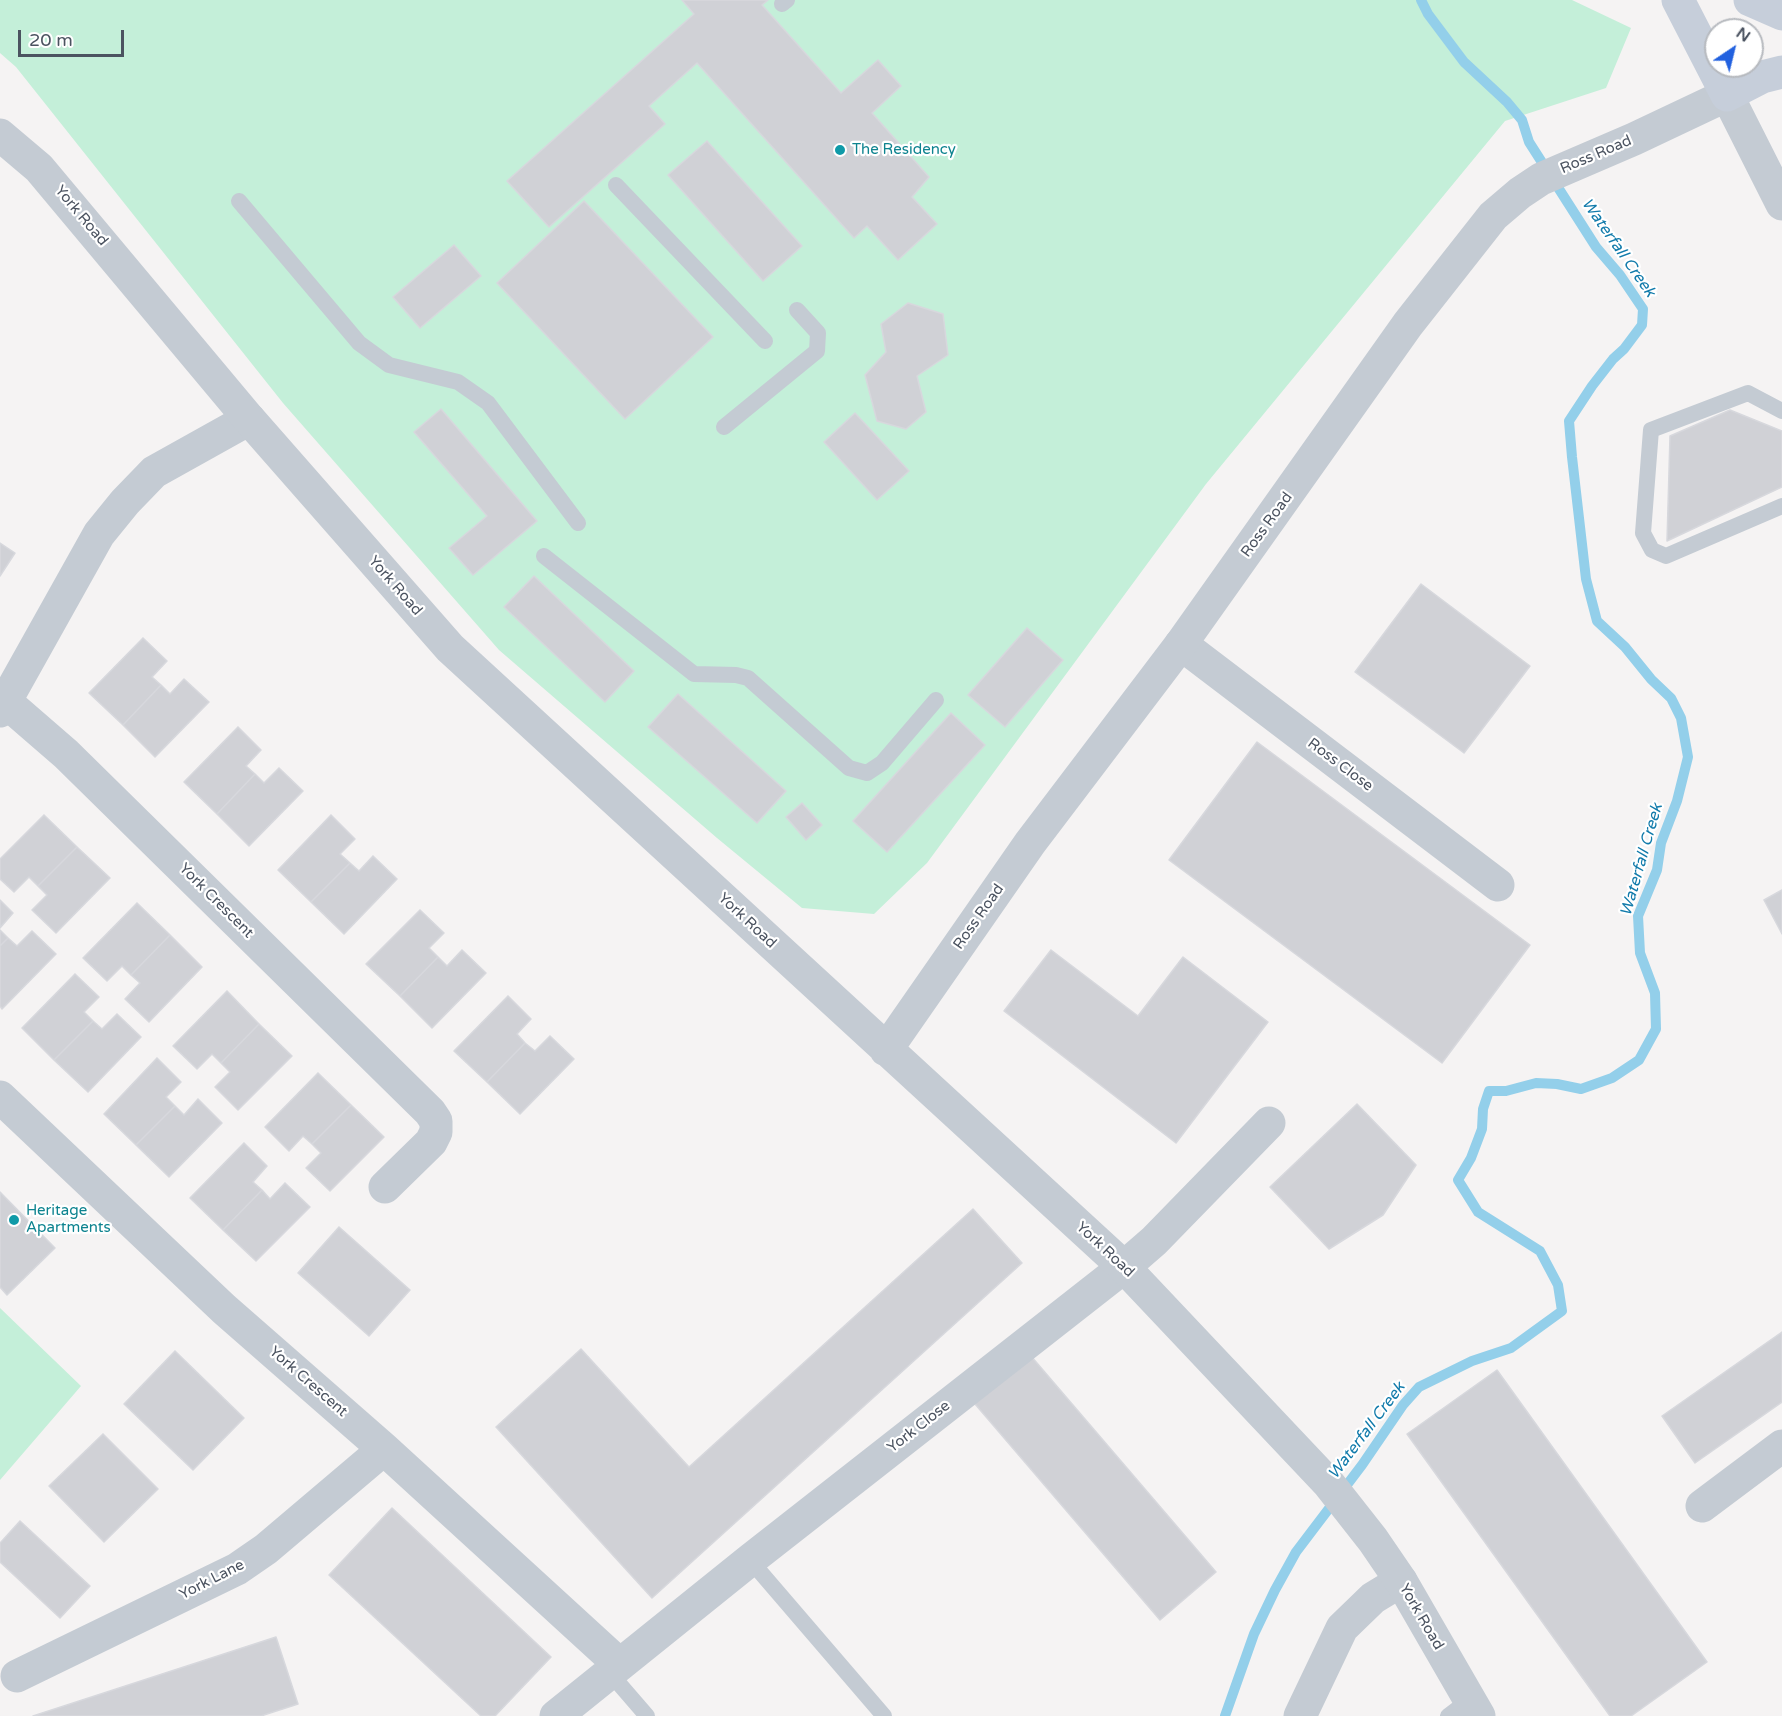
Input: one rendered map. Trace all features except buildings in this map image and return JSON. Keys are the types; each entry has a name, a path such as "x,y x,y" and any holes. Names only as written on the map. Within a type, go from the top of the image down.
{"main road":[{"path":"1678,0 1727,95 1762,77 1782,72"},
{"path":"1750,0 1782,14"}],"street":[{"name":"Ross Road","path":"886,1050 1030,843 1181,644 1408,324 1493,216 1520,193 1545,177 1634,140 1727,95"},
{"path":"1727,95 1782,204"},
{"name":"York Road","path":"0,135 39,168 249,419 450,648 1124,1267 1329,1484 1373,1540 1401,1581 1465,1711"},
{"name":"York Crescent","path":"249,419 154,472 125,502 99,534 3,706 66,754 430,1112 436,1121 436,1132 431,1142 385,1186"},
{"name":"Ross Close","path":"1181,644 1498,885"},
{"name":"York Crescent","path":"0,1097 224,1309 384,1449 614,1668"},
{"name":"York Close","path":"556,1716 750,1560 1124,1267 1154,1241 1269,1123"},
{"path":"1702,1506 1782,1446"},
{"name":"York Lane","path":"17,1676 237,1569 266,1549 384,1449"},
{"path":"1300,1716 1342,1628 1373,1598 1401,1581"}],"lane":[{"path":"616,185 765,341"},
{"path":"238,201 359,343 389,365 458,382 488,403 578,523"},
{"path":"724,428 817,351 818,333 797,310"},
{"path":"1782,411 1748,393 1651,430 1643,533 1652,550 1666,556 1782,506"},
{"path":"544,556 694,674 736,675 748,678 849,768 867,773 882,763 936,700"},
{"path":"750,1560 884,1716"},
{"path":"614,1668 647,1716"}],"green space":[{"name":"The Residency","path":"0,0 1572,0 1631,28 1606,88 1505,121 1206,484 927,863 874,914 802,908 717,838 499,650 283,403 16,67 0,53"},
{"path":"0,1308 81,1386 0,1480"}],"waterway":[{"name":"Waterfall Creek","path":"1225,1716 1254,1634 1296,1552 1362,1465 1403,1405 1419,1387 1472,1361 1511,1348 1562,1311 1558,1285 1540,1251 1478,1212 1458,1180 1471,1158 1482,1129 1483,1109 1489,1091 1506,1091 1536,1083 1581,1089 1612,1078 1639,1060 1656,1029 1655,993 1640,953 1638,916 1657,870 1661,843 1677,801 1688,757 1681,718 1671,698 1651,679 1625,647 1597,621 1586,579 1572,457 1569,421 1592,386 1642,325 1643,309 1620,275 1596,247 1529,142 1522,120 1507,102 1464,62 1428,14 1421,0"}],"place":[{"name":"The Residency","path":"840,150"},
{"name":"Heritage Apartments","path":"14,1220"}]}
